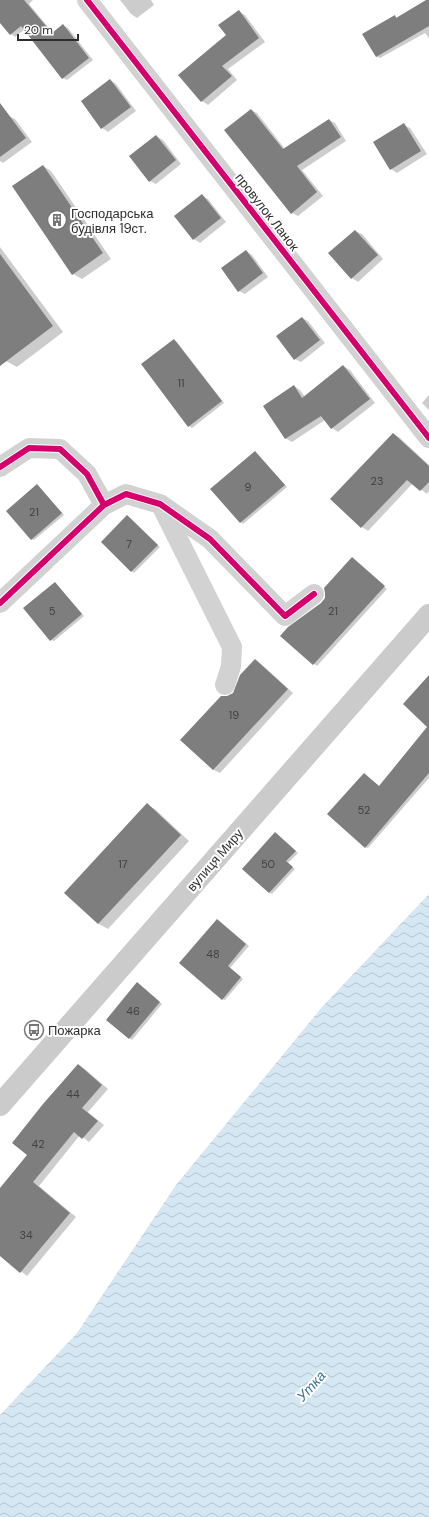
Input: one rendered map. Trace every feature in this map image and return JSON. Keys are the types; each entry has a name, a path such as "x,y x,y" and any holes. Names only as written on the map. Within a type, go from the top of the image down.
{"main road":[{"name":"вулиця Миру","path":"0,1105 429,615"}],"street":[{"name":"провулок Ланок","path":"87,0 429,438"},
{"path":"0,467 29,448 60,449 88,474 104,504"},
{"path":"0,603 104,504 126,494 160,504 210,539 285,616 314,594"},
{"path":"160,504 232,647 231,666 225,686"}],"water":[{"name":"Утка","path":"429,894 429,1517 0,1517 0,1415 77,1333 176,1185 322,1007"}],"building":[{"path":"0,0 24,0 52,33 63,24 89,58 62,79 21,26 10,35 0,23"},
{"path":"426,0 429,0 429,26 376,57 362,34 395,15 396,18"},
{"path":"239,10 259,38 222,66 232,76 201,102 178,75 226,35 218,25"},
{"path":"110,79 131,107 101,129 81,101"},
{"path":"0,103 26,138 0,157"},
{"path":"251,109 283,149 329,119 341,137 297,166 317,192 291,214 224,130"},
{"path":"404,123 421,151 390,170 373,142"},
{"path":"156,135 176,160 149,182 129,156"},
{"name":"Господарська будівля 19ст.","path":"43,165 103,253 72,275 12,186"},
{"path":"202,194 221,218 193,240 174,216"},
{"path":"355,230 378,255 351,279 328,253"},
{"path":"246,250 263,273 238,292 221,268"},
{"path":"0,254 53,326 0,366"},
{"path":"302,317 320,340 294,360 276,336"},
{"path":"174,339 222,401 188,427 141,364"},
{"path":"343,365 370,399 331,429 321,416 285,439 263,406 294,385 302,398"},
{"path":"393,433 429,466 429,482 420,491 407,480 361,528 330,499"},
{"path":"255,451 285,485 240,523 210,489"},
{"path":"37,484 62,513 31,540 6,511"},
{"path":"127,515 158,545 131,572 101,542"},
{"path":"352,557 385,586 313,665 280,636 288,627 321,603 325,598 324,588"},
{"path":"55,582 82,614 50,641 23,608"},
{"path":"255,659 288,689 213,770 180,740 221,696 227,696 233,693 240,675"},
{"path":"429,675 429,773 365,848 327,814 364,773 379,786 427,727 403,704"},
{"path":"147,803 181,835 98,924 64,893"},
{"path":"275,832 296,851 286,861 293,867 269,893 242,869"},
{"path":"217,919 246,944 228,966 241,977 222,1000 179,963"},
{"path":"137,982 160,1002 129,1039 106,1020"},
{"path":"78,1064 102,1085 82,1108 98,1121 82,1139 74,1132 33,1182 70,1213 20,1273 0,1256 0,1188 27,1155 12,1143 43,1104"}],"cycle path":[{"path":"87,0 429,438"},
{"path":"0,467 29,448 60,449 87,474 104,505 0,603"},
{"path":"104,505 126,494 160,504 210,539 285,616 314,594"}],"place":[{"name":"Господарська будівля 19ст.","path":"57,220"},
{"name":"Пожарка","path":"34,1030"}]}
